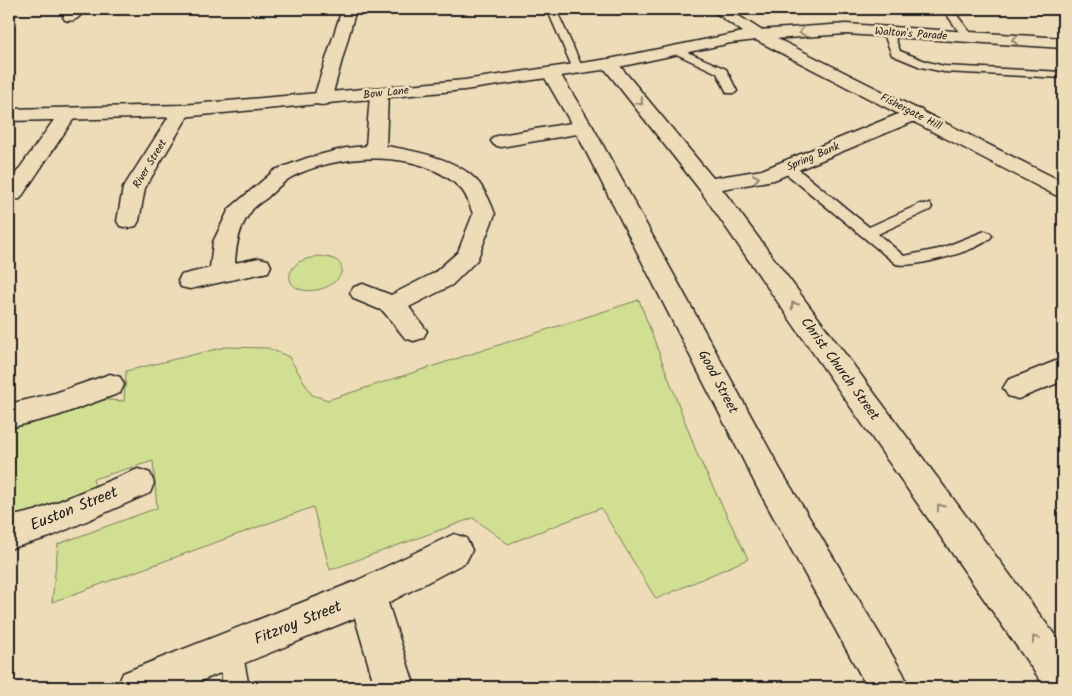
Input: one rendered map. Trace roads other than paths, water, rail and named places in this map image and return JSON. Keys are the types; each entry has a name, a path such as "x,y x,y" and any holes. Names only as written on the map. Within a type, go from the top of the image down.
{"street":[{"path":"322,100 349,9"},
{"name":"Fishergate Hill","path":"719,9 758,35 1063,190"},
{"name":"Walton's Parade","path":"758,35 786,35 814,29 1063,42"},
{"name":"Bow Lane","path":"9,115 182,111 322,100 464,85 609,64 731,38 758,35"},
{"name":"Christ Church Street","path":"609,64 708,185 1063,679"},
{"name":"Good Street","path":"551,73 583,127 769,479 889,687"},
{"path":"376,150 379,94"},
{"name":"River Street","path":"128,221 134,188 182,111"},
{"path":"12,194 68,114"},
{"name":"Spring Bank","path":"708,185 767,176 915,114"},
{"path":"501,141 583,127"},
{"path":"222,274 225,242 240,209 282,174 314,162 346,154 376,150 410,156 436,164 470,186 484,214 469,255 443,279 392,305"},
{"path":"190,281 260,266"},
{"path":"363,293 392,305 414,331"},
{"path":"1018,388 1063,369"},
{"path":"9,416 57,404 110,385"},
{"name":"Euston Street","path":"9,533 38,526 138,483"},
{"name":"Fitzroy Street","path":"137,687 367,595 454,550"},
{"path":"367,595 395,687"}],"lane":[{"path":"551,9 578,69"},
{"path":"950,12 968,38"},
{"path":"888,32 896,53 925,65 944,69 1063,75"},
{"path":"676,50 722,71 731,91"},
{"path":"788,168 901,261 919,260 967,245 985,236"},
{"path":"868,233 925,207"},
{"path":"230,650 236,687"}]}
